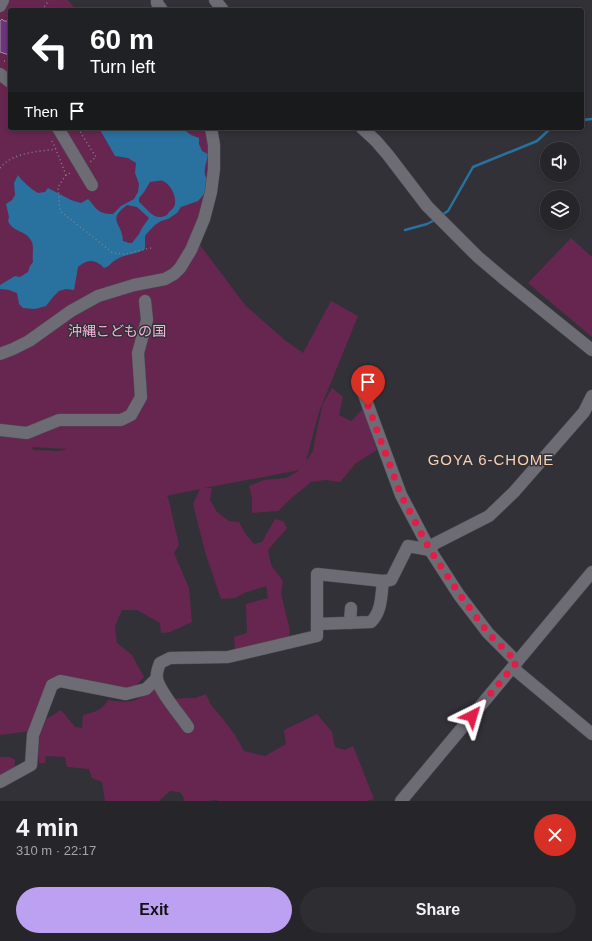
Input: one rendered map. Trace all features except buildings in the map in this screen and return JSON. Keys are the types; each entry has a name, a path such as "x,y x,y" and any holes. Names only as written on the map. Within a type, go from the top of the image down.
{"street":[{"path":"0,6 3,0"},
{"path":"215,0 221,8"},
{"path":"0,74 8,80"},
{"path":"59,130 92,185"},
{"path":"0,354 13,350 29,341 71,311 98,296 134,285 165,279 174,274 180,268 191,250 199,232 211,192 214,169 212,130"},
{"path":"364,130 380,146 427,206 478,258 592,350"},
{"path":"0,430 27,434 59,420 121,420 131,414 141,397 138,353 147,320 145,301"},
{"path":"363,392 401,495 430,550 460,595 488,633 515,665 592,734"},
{"path":"430,550 434,544 489,516 514,492 584,412 592,396"},
{"path":"188,727 163,691 157,678 157,670 160,663 170,658 228,657 317,636 317,574 383,581 391,580 408,546 430,550"},
{"path":"401,801 592,572"},
{"path":"317,624 371,622 376,617 381,606 383,581"},
{"path":"350,623 351,608"},
{"path":"0,782 30,765 33,735 52,684 60,680 126,694 146,689 157,678"}],"path":[{"path":"4,61 8,62"},
{"path":"0,168 7,161 18,156 56,149"},
{"path":"66,175 58,188 60,210 113,253 125,254 151,248"}],"green space":[{"name":"沖縄こどもの国","path":"0,0 68,0 74,8 8,8 8,130 208,130 211,159 194,237 245,305 286,341 303,353 331,301 358,316 319,412 306,461 313,451 323,404 332,388 343,397 339,415 351,421 364,408 377,450 356,463 340,482 326,480 311,482 278,511 252,513 252,498 249,486 264,480 286,478 300,470 204,488 212,488 210,500 217,512 229,521 239,522 245,533 254,544 262,542 275,519 283,521 287,528 268,550 271,565 283,581 281,593 290,631 288,640 235,652 234,637 247,633 246,604 268,598 266,586 244,593 235,598 221,599 206,555 193,504 200,489 166,496 168,497 179,545 174,553 189,588 192,622 170,632 161,633 160,623 137,610 122,610 115,626 117,643 132,655 144,677 128,694 62,679 31,731 0,735","holes":["31,447 68,449 59,451 34,450"]},
{"path":"571,238 592,257 592,337 528,283"},
{"path":"151,682 173,699 195,698 206,694 211,705 235,735 244,751 265,756 286,744 284,730 317,714 332,732 335,747 345,750 353,746 374,799 367,801 183,801 184,798 180,792 170,791 159,801 105,801 102,782 92,778 89,769 67,767 65,757 46,756 45,763 39,763 38,754 40,735 46,719 61,710 75,727 82,728 83,715 100,709 108,700 124,702 136,700 142,695"},
{"path":"0,757 10,757 15,760 14,773 0,776"}],"water":[{"path":"100,130 185,130 191,135 199,138 199,144 202,151 208,154 205,174 208,180 205,193 198,201 181,207 177,213 155,225 145,236 145,249 118,259 104,268 98,263 91,261 88,261 78,267 74,290 66,289 59,291 46,306 35,309 23,308 19,304 17,293 0,289 0,285 15,276 20,277 28,272 33,262 33,244 30,238 24,233 13,228 8,221 9,217 6,204 12,200 15,195 14,183 18,175 27,185 38,193 45,192 48,188 71,200 81,203 88,199 101,212 113,214 121,206 134,199 138,192 139,184 135,173 136,163 128,158 115,156","holes":["162,181 171,188 175,204 167,215 159,217 152,214 139,202 139,198 150,182","127,205 137,207 149,218 132,243 129,243 123,241 116,218 121,210"]}],"waterway":[{"path":"584,120 592,119"},
{"path":"442,215 448,211 473,167 537,141 549,130"},
{"path":"405,230 427,224 435,220"}],"district":[{"name":"GOYA 6-CHOME","path":"491,459"}],"route":[{"path":"368,406 401,495 430,550 488,633 517,662 472,716"}]}
